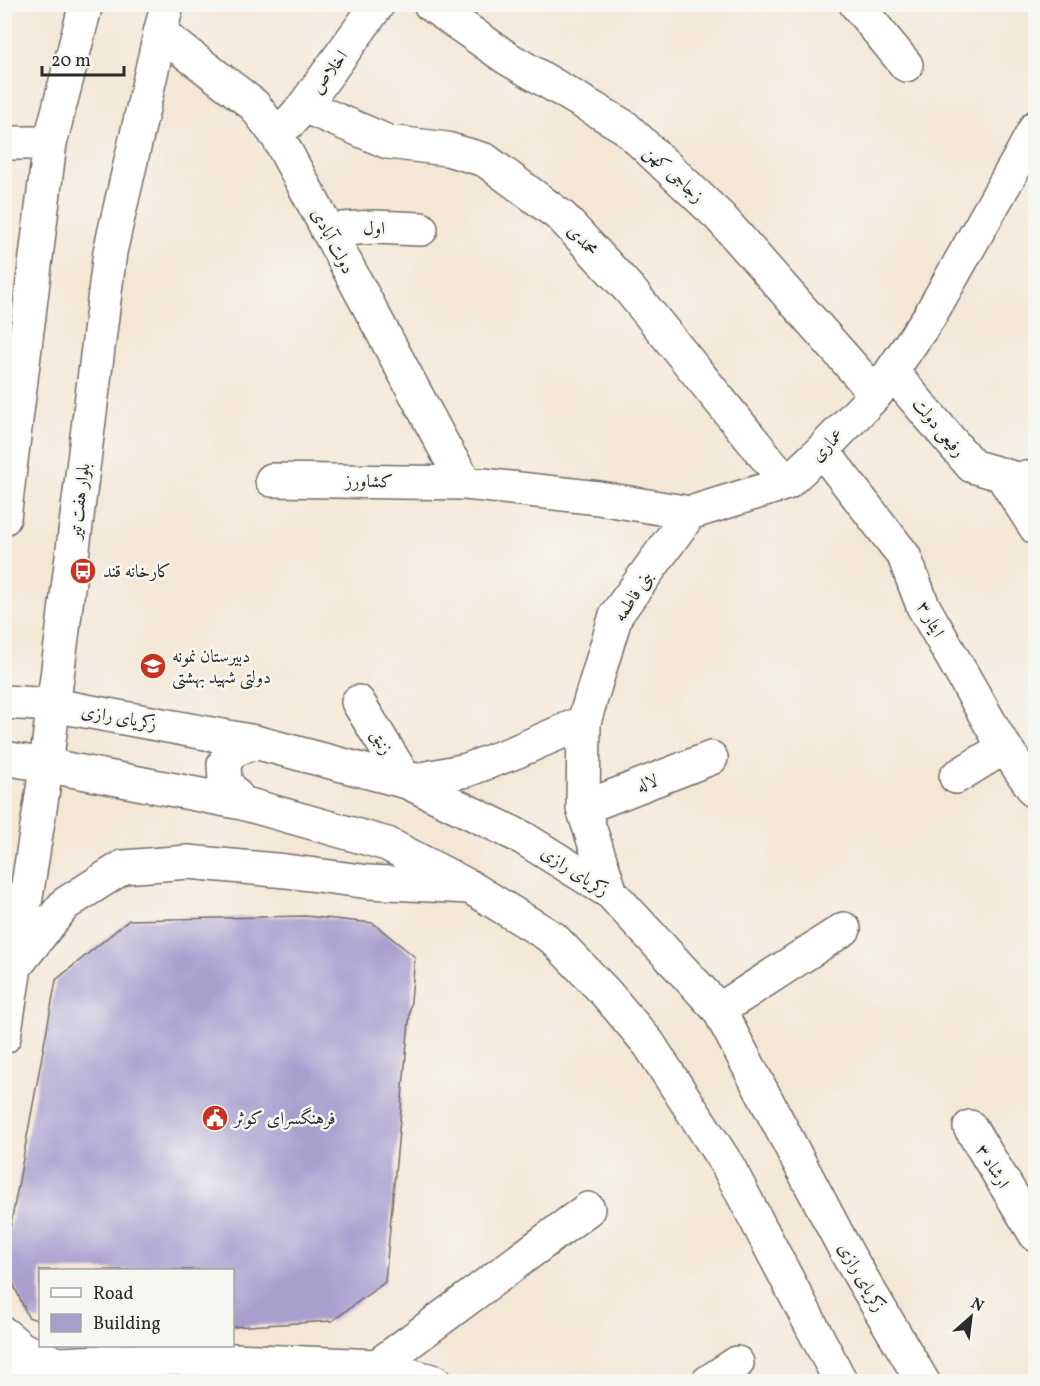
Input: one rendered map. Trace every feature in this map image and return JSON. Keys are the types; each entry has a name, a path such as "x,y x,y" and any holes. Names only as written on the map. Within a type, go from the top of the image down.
{"street":[{"path":"4,518 50,143 86,4"},
{"name":"اخلاص","path":"278,137 304,106 378,4"},
{"name":"زجاجی کهن","path":"430,4 507,58 625,127 720,217 884,383"},
{"path":"856,4 906,65"},
{"name":"دولت آبادی","path":"163,19 254,105 278,137 448,454 466,483"},
{"name":"بلوار هفت تیر","path":"4,1037 45,765 110,252 163,19"},
{"name":"محمدی","path":"304,106 388,142 447,149 485,160 562,217 630,291 788,483"},
{"name":"عماری","path":"466,483 599,498 690,513 788,483 884,383 1028,164 1035,127"},
{"path":"4,143 50,143"},
{"name":"اول","path":"327,230 374,227 421,228"},
{"name":"رفیعی دولت","path":"884,383 972,466 1017,479 1035,477"},
{"name":"ایثار ۳","path":"822,450 904,556 922,606 1005,747 1035,793"},
{"path":"1001,474 1035,528"},
{"name":"کشاورز","path":"272,480 466,483"},
{"name":"بنی فاطمه","path":"611,893 584,808 584,722 616,615 690,513"},
{"name":"زکریای رازی","path":"4,702 53,705 255,742 407,782 523,838 611,893 719,1010 848,1255 923,1382"},
{"name":"زنبق","path":"358,702 407,782"},
{"path":"407,782 467,770 584,722"},
{"path":"242,804 225,782 224,764 232,751 255,742"},
{"path":"956,777 1005,747"},
{"path":"4,758 242,804 387,844 470,887 553,938 605,992 649,1044 728,1166 841,1382"},
{"name":"لاله","path":"584,808 711,758"},
{"path":"16,965 65,904 123,867 189,862 369,882 470,887"},
{"path":"719,1010 844,929"},
{"name":"ارشاد ۳","path":"970,1127 1035,1235"},
{"path":"376,1366 588,1209"},
{"path":"4,1334 22,1350 58,1364"},
{"path":"4,1374 10,1371 58,1364 186,1359 376,1366 435,1382"},
{"path":"708,1382 737,1363"}],"building":[{"name":"فرهنگسرای کوثر","path":"305,916 373,923 415,957 385,1282 332,1321 234,1327 234,1269 39,1269 39,1321 28,1317 5,1265 5,1256 56,980 129,920"}],"place":[{"name":"کارخانه قند","path":"83,571"},
{"name":"دبیرستان نمونه دولتی شهید بهشتی","path":"153,666"},
{"name":"فرهنگسرای کوثر","path":"215,1118"}]}
